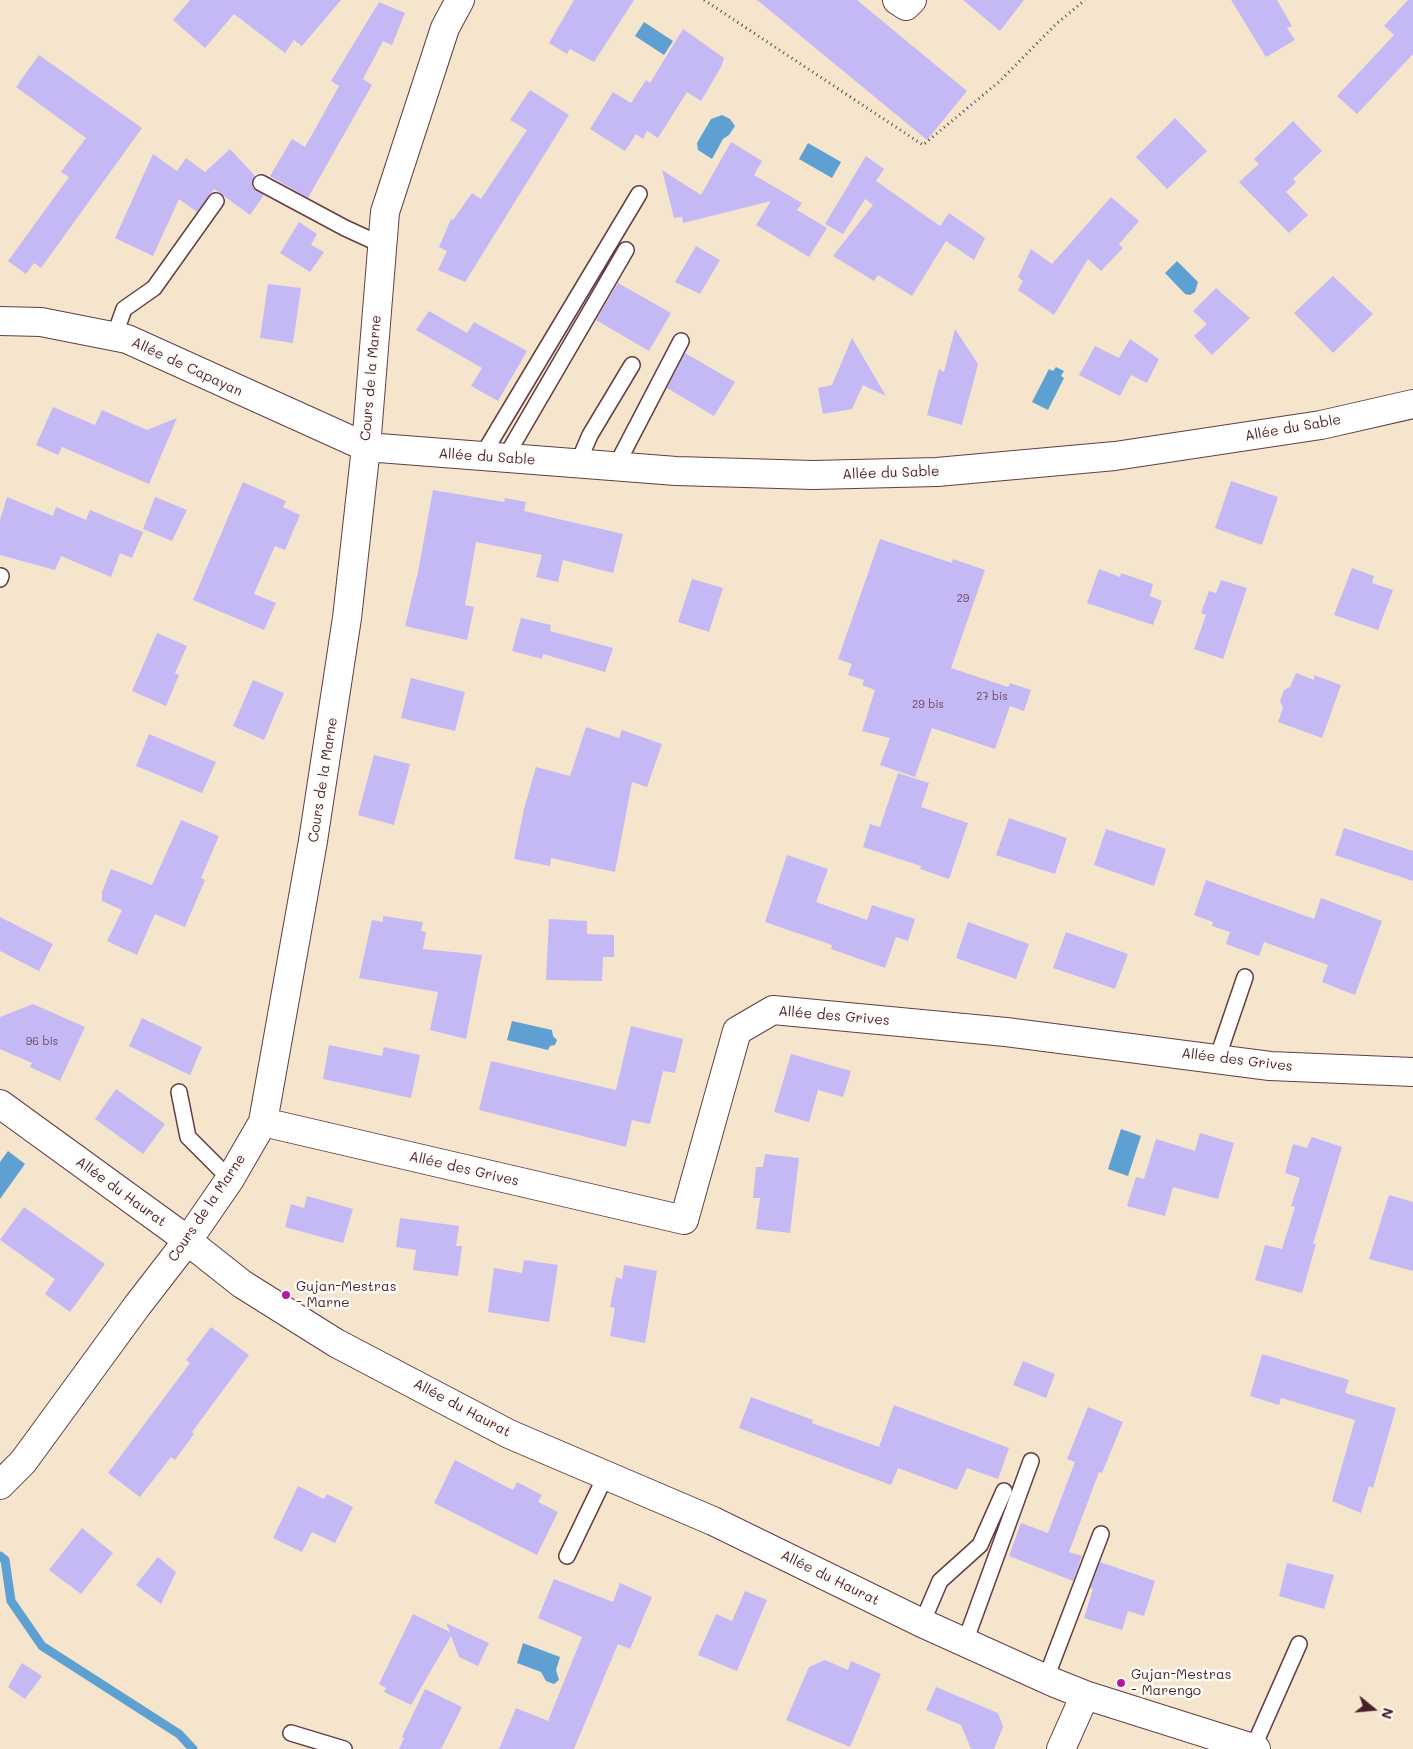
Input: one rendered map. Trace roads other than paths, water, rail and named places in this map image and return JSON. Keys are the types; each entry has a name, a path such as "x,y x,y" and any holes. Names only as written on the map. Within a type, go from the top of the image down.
{"street":[{"name":"Cours de la Marne","path":"0,1485 23,1462 188,1240 230,1179 263,1122 338,690 366,447 385,212 444,28 460,0"},
{"path":"897,0 906,6 912,0"},
{"name":"Allée de Capayan","path":"0,321 41,322 127,339 366,447"},
{"name":"Allée du Sable","path":"366,447 676,471 813,475 937,472 1115,456 1320,424 1413,404"},
{"name":"Allée des Grives","path":"263,1122 684,1220 737,1031 772,1010 1015,1033 1270,1066 1413,1072"},
{"name":"Allée du Haurat","path":"0,1104 188,1240 208,1260 242,1284 336,1344 510,1434 712,1521 922,1623 1085,1695 1255,1749"},
{"path":"1061,1749 1085,1695"}],"lane":[{"path":"261,183 345,228 382,245"},
{"path":"494,457 639,194"},
{"path":"114,337 124,309 154,288 216,201"},
{"path":"494,457 626,250"},
{"path":"616,466 681,340"},
{"path":"578,463 590,435 632,364"},
{"path":"1217,1059 1245,977"},
{"path":"179,1092 188,1137 230,1179"},
{"path":"965,1642 1031,1461"},
{"path":"567,1556 606,1475"},
{"path":"922,1623 940,1581 980,1545 1004,1491"},
{"path":"1046,1678 1100,1534"},
{"path":"1255,1749 1300,1644"},
{"path":"292,1732 344,1749"}],"water":[{"path":"644,22 673,41 664,55 635,36"},
{"path":"722,115 730,119 735,126 729,135 723,139 712,159 698,150 697,143 711,119"},
{"path":"808,143 841,162 832,178 799,159"},
{"path":"1177,261 1198,282 1195,292 1190,295 1185,294 1165,273"},
{"path":"1056,367 1064,371 1061,376 1064,378 1048,410 1032,402 1049,369 1053,371"},
{"path":"512,1021 552,1030 553,1036 557,1040 555,1045 550,1046 548,1050 507,1040"},
{"path":"1121,1129 1141,1136 1128,1176 1108,1169"},
{"path":"8,1151 25,1164 0,1199 0,1162"},
{"path":"523,1643 560,1657 556,1670 559,1680 554,1684 546,1681 541,1672 517,1663"}],"waterway":[{"path":"0,1556 5,1560 11,1601 42,1646 179,1734 193,1749"}],"place":[{"name":"Gujan-Mestras - Marne","path":"286,1295"},
{"name":"Gujan-Mestras - Marengo","path":"1121,1683"}]}
